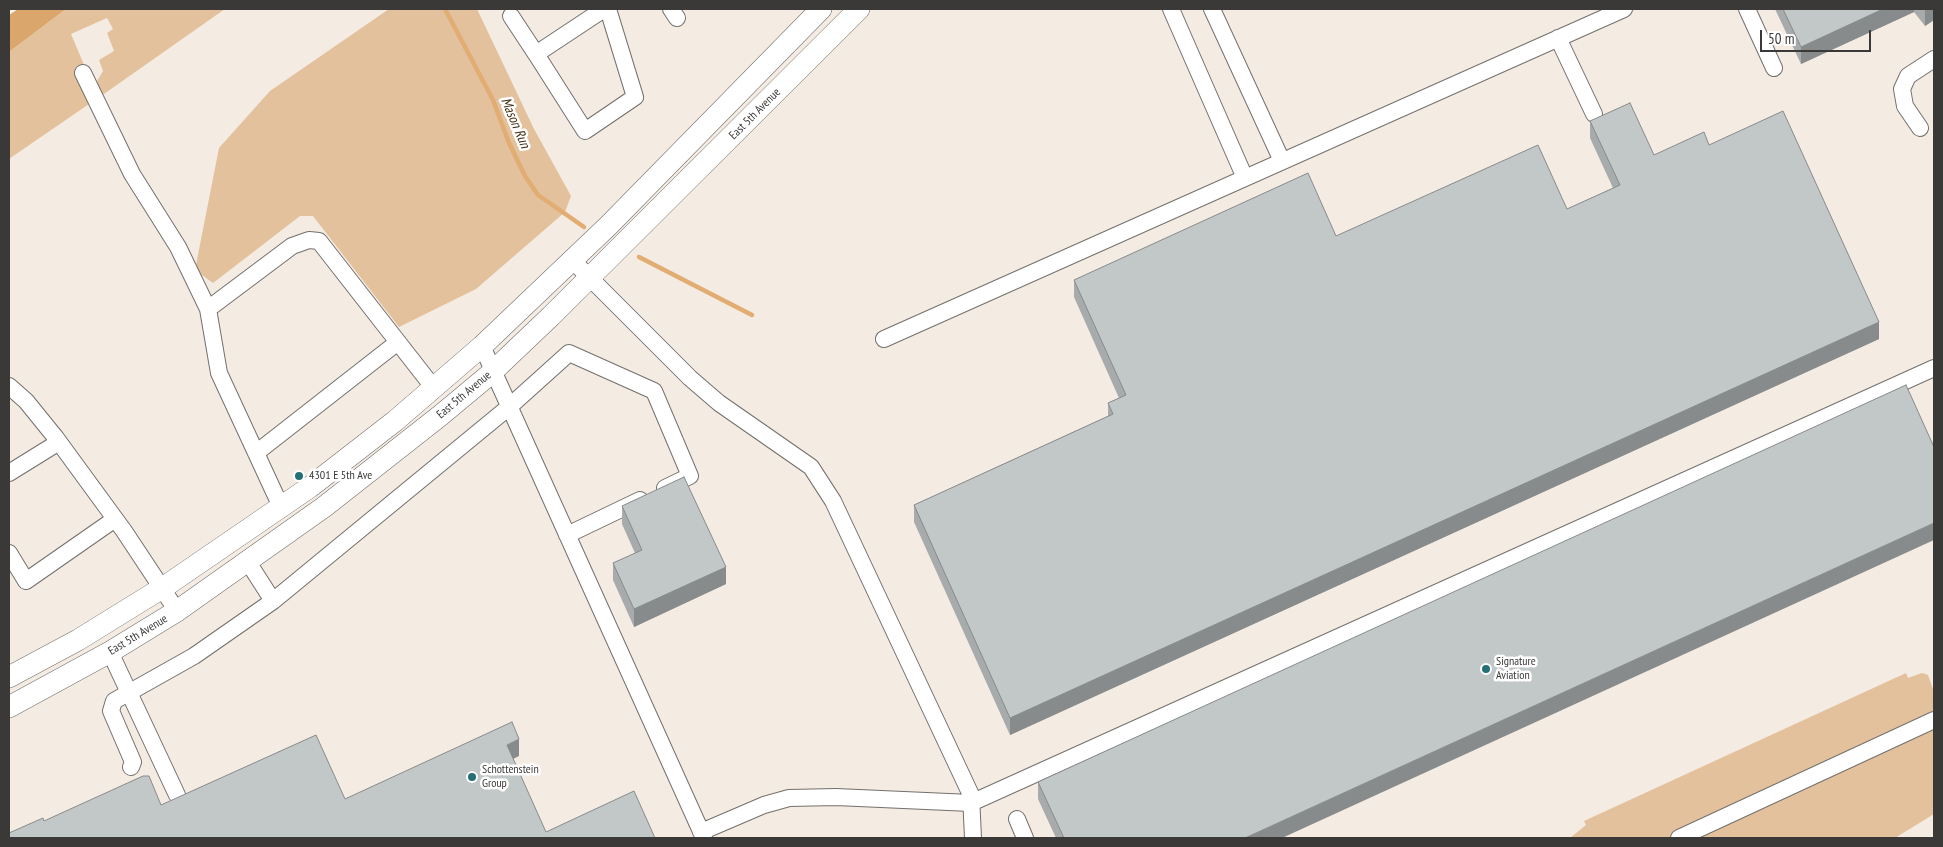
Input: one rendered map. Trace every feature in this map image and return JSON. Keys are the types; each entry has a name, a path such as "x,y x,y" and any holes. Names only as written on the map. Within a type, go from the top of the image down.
{"main road":[{"name":"East 5th Avenue","path":"9,677 78,640 162,588 281,507 395,421 482,346 608,226 821,9"},
{"name":"East 5th Avenue","path":"9,707 110,652 177,611 248,562 368,473 441,415 493,371 590,278 860,9"}],"street":[{"path":"536,54 604,9"},
{"path":"511,16 585,131 635,97 608,9"},
{"path":"1171,9 1245,178"},
{"path":"1212,9 1282,161"},
{"path":"884,339 1624,9"},
{"path":"1747,9 1774,68"},
{"path":"1558,38 1594,114"},
{"path":"1920,128 1904,106 1902,89 1908,76 1934,59"},
{"path":"83,73 132,174 178,247 208,309 219,373 281,507"},
{"path":"208,309 292,246 309,240 319,241 434,387"},
{"path":"572,260 690,378 718,403 811,468 837,510 971,795 973,838"},
{"path":"256,453 398,342"},
{"path":"482,346 703,835 764,805 789,798 836,797 971,803 1934,368"},
{"path":"131,767 133,762 111,711 114,700 194,656 273,601 509,407 569,354 654,391 690,476 567,535"},
{"path":"9,386 26,400 59,442 116,519 177,611"},
{"path":"9,473 59,442"},
{"path":"9,553 26,581 116,519"},
{"path":"248,562 273,601"},
{"path":"110,652 177,795"},
{"path":"1679,838 1934,720"},
{"path":"1017,819 1026,838"}],"shaded area":[{"path":"18,9 66,9 9,52 9,15"},
{"path":"66,9 225,9 101,96 97,81 103,71 99,60 114,51 107,33 113,29 107,18 71,34 85,67 92,102 9,159 9,52"},
{"path":"225,9 1934,9 1934,838 9,838 9,159 92,102 85,67 71,34 107,18 113,29 107,34 114,51 97,81 101,95"},
{"path":"389,9 477,9 534,129 571,196 565,212 476,289 399,327 313,216 300,216 213,283 195,270 219,148 270,91"},
{"path":"1906,673 1908,678 1922,673 1928,675 1934,692 1934,814 1895,838 1570,838 1586,825 1584,821"}],"building":[{"path":"1783,9 1883,9 1801,47"},
{"path":"1630,103 1654,155 1704,132 1709,145 1783,111 1879,322 1010,718 914,505 1113,414 1108,403 1126,395 1074,280 1308,173 1336,236 1538,145 1567,209 1620,185 1590,121"},
{"name":"Signature Aviation","path":"1906,385 1934,447 1934,523 1245,838 1064,838 1038,782"},
{"path":"684,477 726,567 634,609 613,563 642,550 622,506"},
{"name":"Schottenstein Group","path":"512,722 519,739 507,745 546,832 634,791 655,838 9,838 9,833 43,818 44,821 143,776 149,776 161,805 316,735 345,799"}],"waterway":[{"name":"Mason Run","path":"445,9 493,100 509,143 525,176 538,195 584,227"},
{"name":"Mason Run","path":"639,257 752,315"}],"place":[{"name":"4301 E 5th Ave","path":"299,476"},
{"name":"Signature Aviation","path":"1486,669"},
{"name":"Schottenstein Group","path":"472,777"}]}
